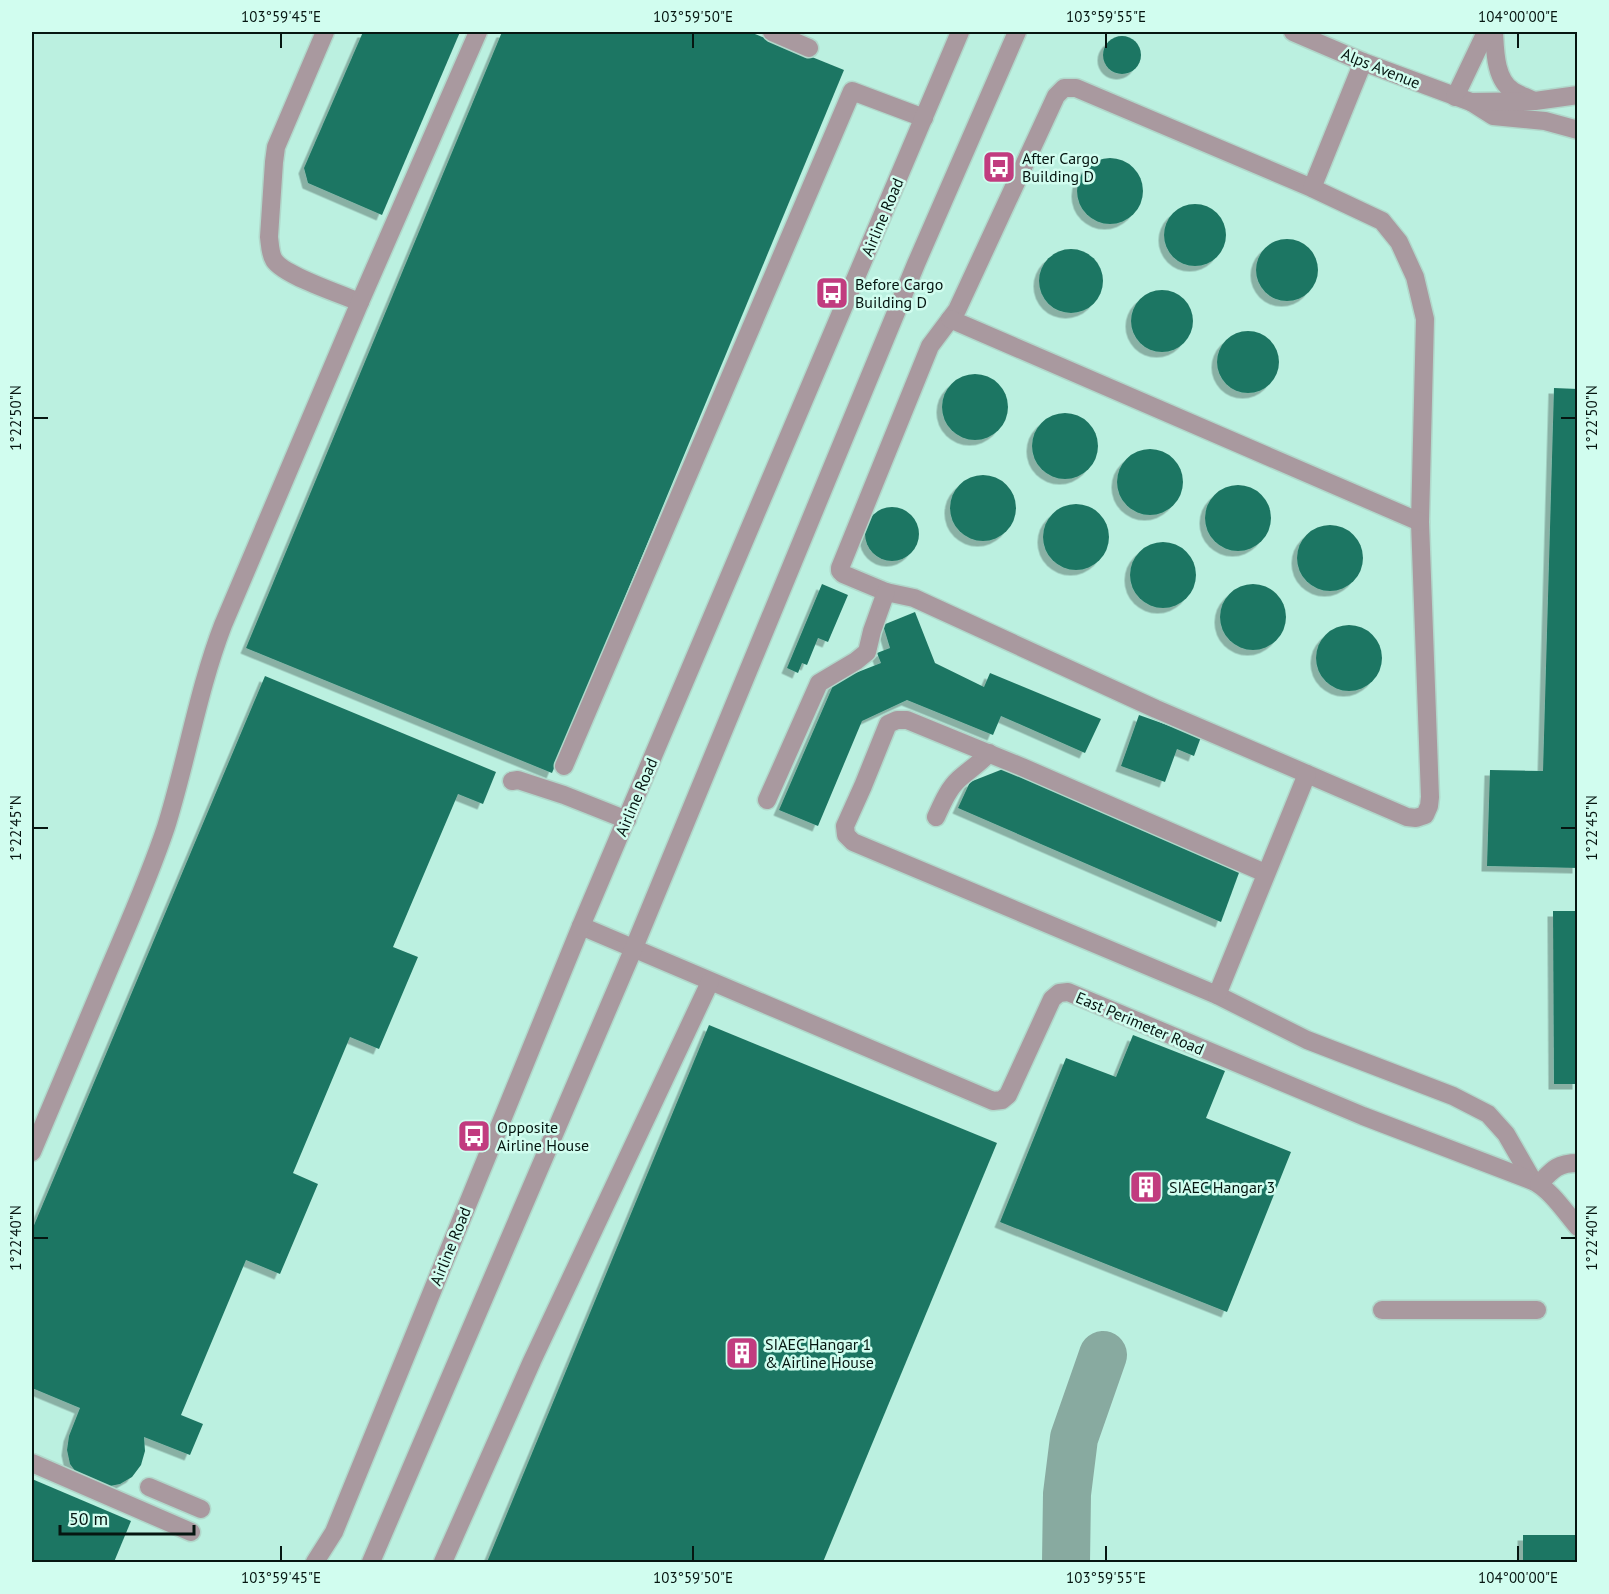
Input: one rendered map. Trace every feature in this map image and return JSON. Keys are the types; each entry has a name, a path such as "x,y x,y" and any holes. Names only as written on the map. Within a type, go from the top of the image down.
{"street":[{"path":"325,32 276,147 270,249 274,260 292,274 360,302"},
{"path":"32,1152 149,875 166,826 208,665 223,625 478,32"},
{"path":"772,32 809,48"},
{"name":"Airline Road","path":"315,1563 333,1532 581,926 960,32"},
{"path":"371,1563 633,950 912,275 1017,32"},
{"name":"Alps Avenue","path":"1293,32 1363,62 1463,100 1493,116 1545,121 1578,130"},
{"path":"1463,100 1486,32"},
{"path":"1494,32 1498,68 1504,82 1512,90 1535,101"},
{"path":"1312,188 1363,62"},
{"path":"1064,87 1076,87 1312,188 1382,221 1399,242 1415,277 1425,319 1420,522 1430,797 1425,815 1416,818 1407,817 1156,709 914,598 886,592 840,571 930,346 957,310 1056,96 1064,87"},
{"path":"564,766 852,91 924,118"},
{"name":"Alps Avenue","path":"1463,100 1535,101 1578,96"},
{"path":"950,319 1420,522"},
{"path":"767,800 819,683 867,652 886,592"},
{"path":"1265,873 989,753 907,720 897,720 888,724 845,826 846,835 853,842 1217,995 1307,1040 1453,1096 1488,1114 1506,1134 1536,1183 1552,1169 1568,1163 1578,1163"},
{"path":"936,817 950,789 958,779 989,753"},
{"path":"1217,995 1307,774"},
{"path":"512,781 518,780 564,795 627,820"},
{"name":"East Perimeter Road","path":"581,926 993,1101 1002,1101 1008,1095 1052,999 1059,993 1068,993 1363,1116 1536,1183 1578,1227"},
{"path":"443,1563 537,1350 710,982"},
{"path":"1382,1310 1537,1310"},
{"path":"32,1463 191,1532"},
{"path":"149,1487 201,1509"}],"shaded area":[{"path":"32,32 1577,32 1577,1562 32,1562"}],"building":[{"path":"363,32 460,32 382,215 308,183 304,168"},
{"path":"502,32 750,32 844,70 552,773 246,648"},
{"path":"1122,36 1136,41 1141,55 1136,69 1122,74 1108,69 1103,55 1108,41"},
{"path":"1110,158 1123,161 1133,168 1140,178 1143,191 1140,204 1133,214 1123,221 1110,224 1097,221 1087,214 1080,204 1077,191 1080,178 1087,168 1097,161"},
{"path":"1189,204 1201,204 1217,213 1224,223 1226,235 1224,247 1217,257 1201,266 1189,266 1178,261 1169,252 1164,241 1164,229 1169,218 1178,209"},
{"path":"1281,239 1293,239 1309,248 1316,258 1318,270 1316,282 1309,292 1293,301 1281,301 1270,296 1261,287 1256,276 1256,264 1261,253 1270,244"},
{"path":"1071,249 1094,258 1103,281 1094,304 1071,313 1048,304 1039,281 1048,258"},
{"path":"1156,290 1168,290 1184,299 1191,309 1193,321 1191,333 1184,343 1168,352 1156,352 1145,347 1136,338 1131,327 1131,315 1136,304 1145,295"},
{"path":"1242,331 1254,331 1270,340 1277,350 1279,362 1277,374 1270,384 1254,393 1242,393 1231,388 1222,379 1217,368 1217,356 1222,345 1231,336"},
{"path":"975,374 988,377 998,384 1005,394 1008,407 1005,420 998,430 988,437 975,440 962,437 952,430 945,420 942,407 945,394 952,384 962,377"},
{"path":"1554,388 1578,389 1578,868 1487,866 1490,770 1543,771"},
{"path":"1065,413 1078,416 1088,423 1095,433 1098,446 1095,459 1088,469 1078,476 1065,479 1052,476 1042,469 1035,459 1032,446 1035,433 1042,423 1052,416"},
{"path":"1150,449 1163,452 1173,459 1180,469 1183,482 1180,495 1173,505 1163,512 1150,515 1137,512 1127,505 1120,495 1117,482 1120,469 1127,459 1137,452"},
{"path":"983,475 996,478 1006,485 1013,495 1016,508 1013,521 1006,531 996,538 983,541 970,538 960,531 953,521 950,508 953,495 960,485 970,478"},
{"path":"1238,485 1250,488 1261,495 1268,506 1271,518 1268,530 1261,541 1250,548 1238,551 1226,548 1215,541 1208,530 1205,518 1208,506 1215,495 1226,488"},
{"path":"1076,504 1089,507 1099,514 1106,524 1109,537 1106,550 1099,560 1089,567 1076,570 1063,567 1053,560 1046,550 1043,537 1046,524 1053,514 1063,507"},
{"path":"887,507 897,507 907,511 915,519 919,534 915,549 907,557 897,561 887,561 877,557 869,549 865,539 865,529 869,519 877,511"},
{"path":"1330,525 1343,528 1353,535 1360,545 1363,558 1360,571 1353,581 1343,588 1330,591 1317,588 1307,581 1300,571 1297,558 1300,545 1307,535 1317,528"},
{"path":"1163,542 1176,545 1186,552 1193,562 1196,575 1193,588 1186,598 1176,605 1163,608 1150,605 1140,598 1133,588 1130,575 1133,562 1140,552 1150,545"},
{"path":"822,584 848,595 828,642 818,638 807,665 802,663 798,673 787,668"},
{"path":"1253,584 1266,587 1276,594 1283,604 1286,617 1283,630 1276,640 1266,647 1253,650 1240,647 1230,640 1223,630 1220,617 1223,604 1230,594 1240,587"},
{"path":"915,612 935,663 984,687 990,673 1101,719 1085,753 1001,716 993,735 907,700 862,721 818,826 779,810 835,681 881,663 877,653 890,648 883,625"},
{"path":"1349,625 1362,628 1372,635 1379,645 1382,658 1379,671 1372,681 1362,688 1349,691 1336,688 1326,681 1319,671 1316,658 1319,645 1326,635 1336,628"},
{"path":"265,676 496,772 483,804 458,794 393,947 418,957 379,1049 350,1037 293,1173 318,1184 280,1274 246,1260 181,1415 203,1424 190,1455 144,1437 145,1451 141,1465 132,1477 120,1484 105,1487 79,1476 70,1464 67,1450 69,1436 80,1408 32,1388 32,1230"},
{"path":"1139,715 1201,737 1194,756 1177,749 1165,782 1121,766"},
{"path":"1003,769 1240,870 1221,922 958,808 970,782"},
{"path":"1553,911 1578,911 1578,1084 1554,1084"},
{"name":"SIAEC Hangar 1 & Airline House","path":"709,1025 997,1143 823,1562 487,1562"},
{"name":"SIAEC Hangar 3","path":"1133,1035 1225,1071 1206,1118 1291,1152 1227,1312 1000,1222 1066,1058 1116,1077"},
{"path":"32,1479 131,1521 114,1562 32,1562"},
{"path":"1523,1535 1578,1535 1578,1562 1523,1562"}],"taxiway":[{"path":"1066,1562 1067,1494 1074,1438 1103,1355"}],"place":[{"name":"After Cargo Building D","path":"999,167"},
{"name":"Before Cargo Building D","path":"832,293"},
{"name":"Opposite Airline House","path":"474,1136"},
{"name":"SIAEC Hangar 3","path":"1146,1187"},
{"name":"SIAEC Hangar 1 & Airline House","path":"742,1353"}]}
